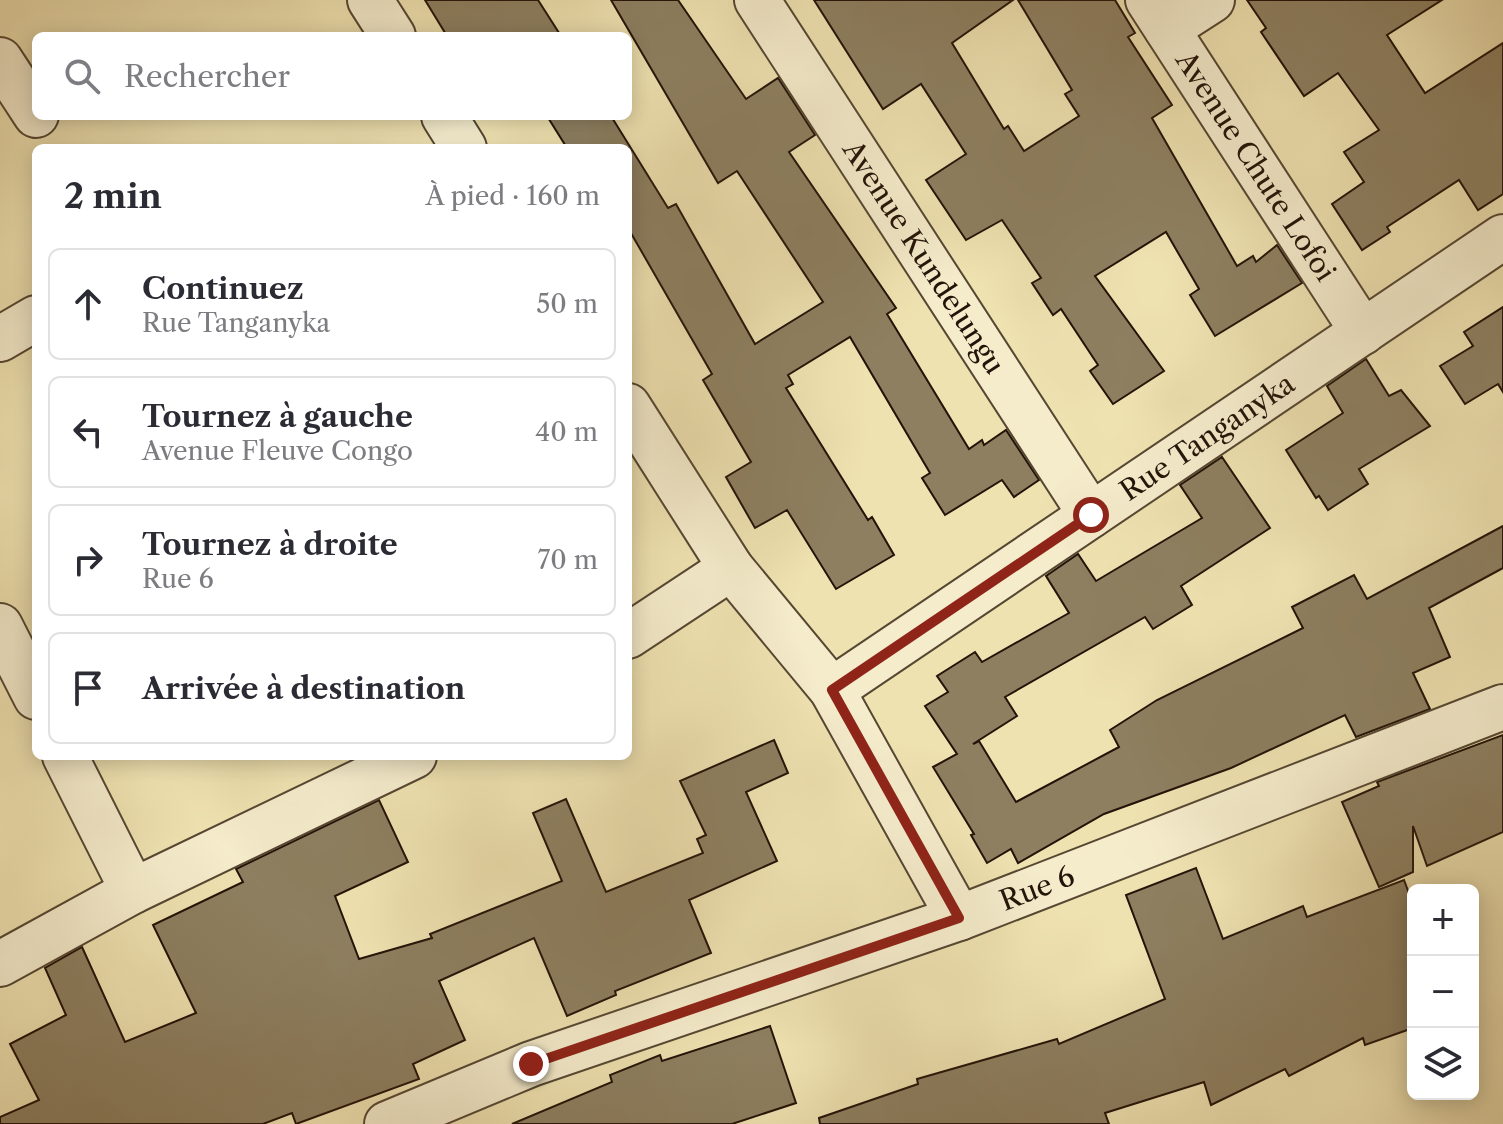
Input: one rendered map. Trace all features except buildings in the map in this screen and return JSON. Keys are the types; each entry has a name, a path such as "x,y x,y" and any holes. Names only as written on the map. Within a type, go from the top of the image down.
{"street":[{"path":"370,0 390,32"},
{"name":"Avenue Kundelungu","path":"757,0 1091,515"},
{"path":"1158,15 1212,0"},
{"name":"Avenue Chute Lofoi","path":"1158,15 1363,332"},
{"path":"0,60 32,110"},
{"path":"39,120 54,144"},
{"path":"446,120 462,144"},
{"name":"Rue Tanganyka","path":"832,690 1503,237"},
{"path":"0,339 32,320"},
{"path":"632,412 731,568 832,690 959,918"},
{"path":"632,633 731,568"},
{"path":"0,626 32,689"},
{"name":"Rue 6","path":"387,1124 531,1064 959,918 1503,707"},
{"path":"67,760 133,891"},
{"path":"0,964 133,891 406,760"}],"route":[{"path":"531,1064 959,918 832,690 1091,515"}]}
